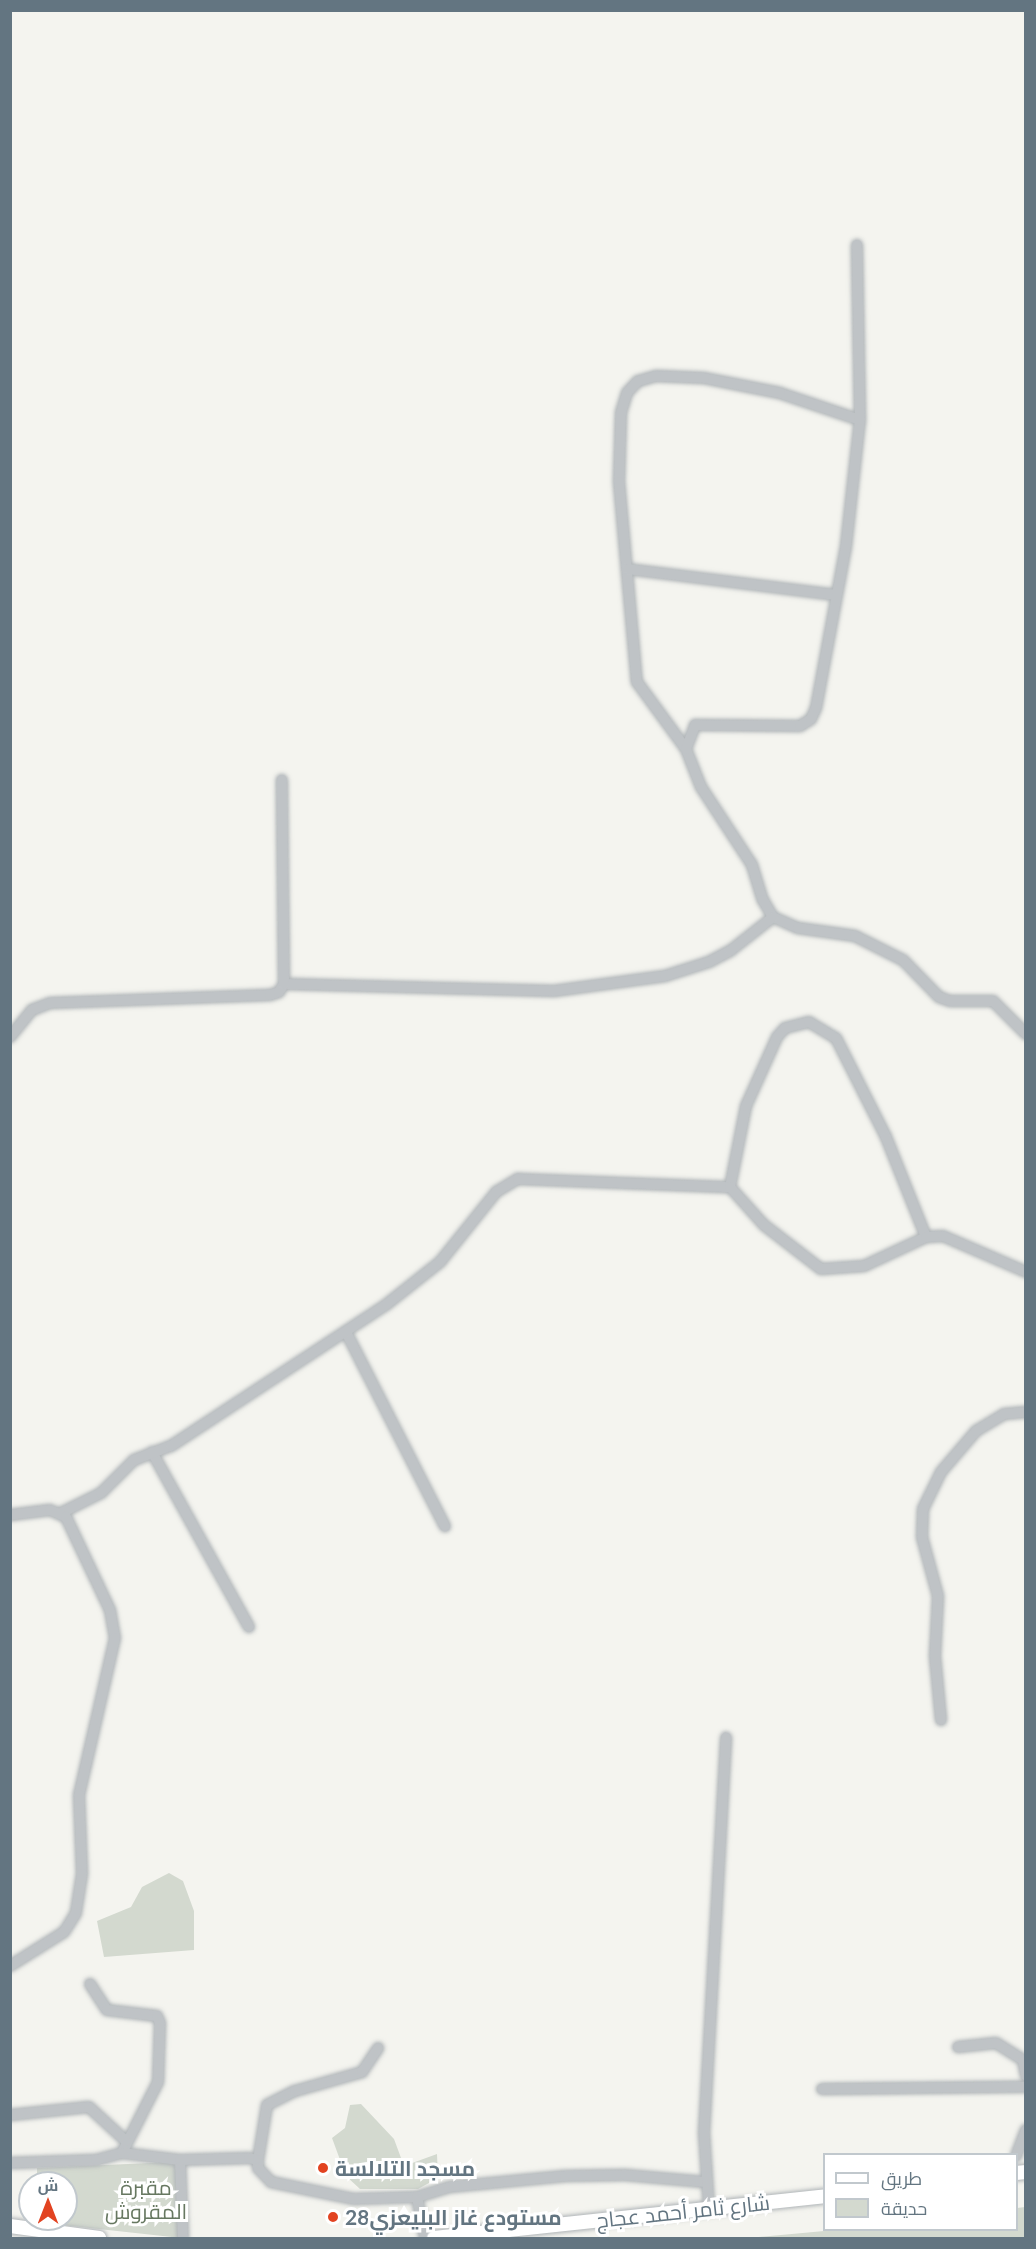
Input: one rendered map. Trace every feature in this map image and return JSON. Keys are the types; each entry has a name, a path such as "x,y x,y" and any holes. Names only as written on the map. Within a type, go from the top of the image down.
{"main road":[{"name":"شارع ثامر أحمد عجاج","path":"434,2238 823,2196"},
{"path":"10,2226 99,2238"}],"street":[{"path":"686,749 695,725 800,726 811,719 849,523 860,420 857,245"},
{"path":"860,420 780,393 738,384 680,376 638,381 627,393 621,414 619,482 637,682 663,713 686,749 701,788 752,865 763,900 773,917 798,928 855,936 903,960 939,997 950,1001 987,1000 1001,1006 1026,1034"},
{"path":"627,569 835,595"},
{"path":"282,780 284,984"},
{"path":"10,1037 32,1010 50,1003 270,995 284,984 554,991 654,978 710,962 756,933 773,917"},
{"path":"730,1187 746,1106 777,1036 785,1028 809,1022 836,1038 886,1137 926,1237"},
{"path":"10,1515 61,1513 101,1493 129,1463 171,1446 346,1332 441,1262 507,1183 551,1179 730,1187 764,1225 821,1269 864,1266 926,1237 943,1236 1026,1272"},
{"path":"346,1332 445,1526"},
{"path":"941,1719 935,1656 938,1596 922,1537 923,1509 941,1472 976,1431 1004,1414 1026,1412"},
{"path":"152,1452 249,1627"},
{"path":"10,1966 64,1932 76,1913 82,1874 79,1795 115,1651 110,1610 69,1522 61,1513"},
{"path":"709,2208 705,2182 708,2016 726,1738"},
{"path":"90,1984 107,2010 157,2016 160,2023 158,2082 122,2154"},
{"path":"958,2047 996,2043 1023,2060 1026,2076"},
{"path":"378,2048 362,2072 295,2091 267,2105 258,2168 271,2182 310,2193 354,2199 417,2197 449,2187 566,2176 705,2182"},
{"path":"822,2089 1026,2087"},
{"path":"10,2115 89,2107 126,2142"},
{"path":"1018,2153 1026,2130"},
{"path":"10,2163 96,2160 122,2154 180,2160 258,2160"},
{"path":"180,2160 183,2238"},
{"path":"417,2197 425,2238"}],"green space":[{"path":"169,1873 183,1881 194,1911 194,1950 104,1957 97,1921 131,1907 142,1887"},
{"path":"361,2104 394,2139 404,2166 437,2154 438,2178 418,2189 360,2189 346,2176 332,2138 345,2128 350,2105"},
{"name":"مقبرة المقروش","path":"173,2162 181,2181 181,2238 78,2227 78,2171 37,2171 37,2168"},
{"path":"1025,2207 1025,2238 748,2238 824,2231 1018,2231 1018,2208"}],"place":[{"name":"مسجد التلالسة","path":"323,2168"},
{"name":"28مستودع غاز البليعزي","path":"333,2217"}]}
